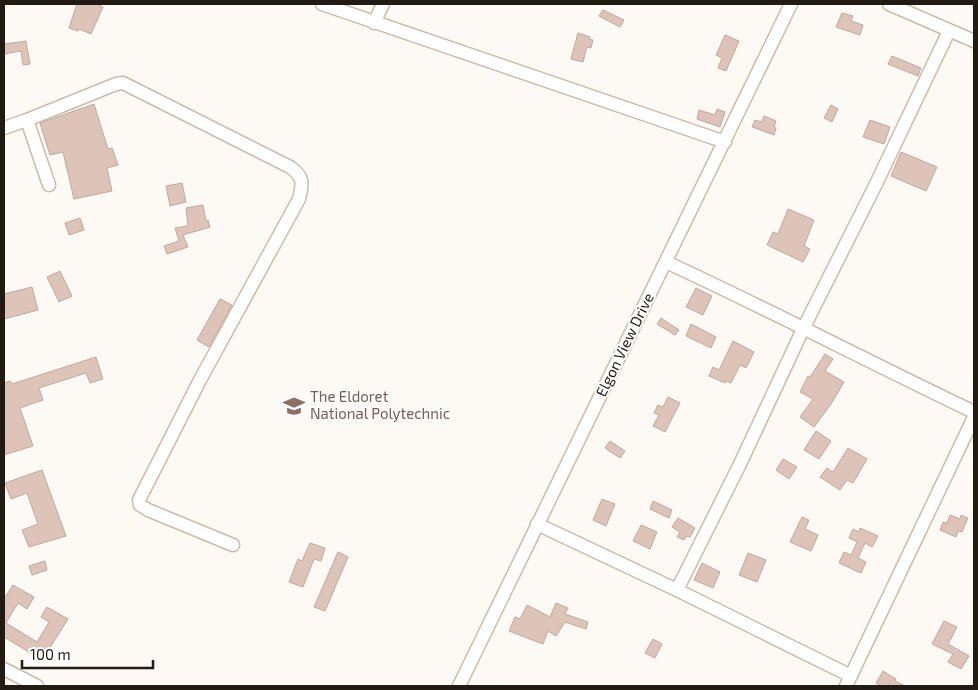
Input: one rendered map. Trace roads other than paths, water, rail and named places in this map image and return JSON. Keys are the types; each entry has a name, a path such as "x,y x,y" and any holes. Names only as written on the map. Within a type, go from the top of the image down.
{"street":[{"path":"322,4 725,142"},
{"path":"374,22 383,4"},
{"name":"Elgon View Drive","path":"459,686 791,4"},
{"path":"889,4 974,42"},
{"path":"677,590 950,31"},
{"path":"4,128 116,84 123,83 290,167 301,178 302,187 299,199 200,380 139,500 140,505 148,510 233,545"},
{"path":"27,120 49,186"},
{"path":"666,262 804,327 890,372 974,412"},
{"path":"537,524 677,590 849,681 974,418"},
{"path":"4,670 37,686"}],"place":[{"name":"The Eldoret National Polytechnic","path":"294,406"}]}
